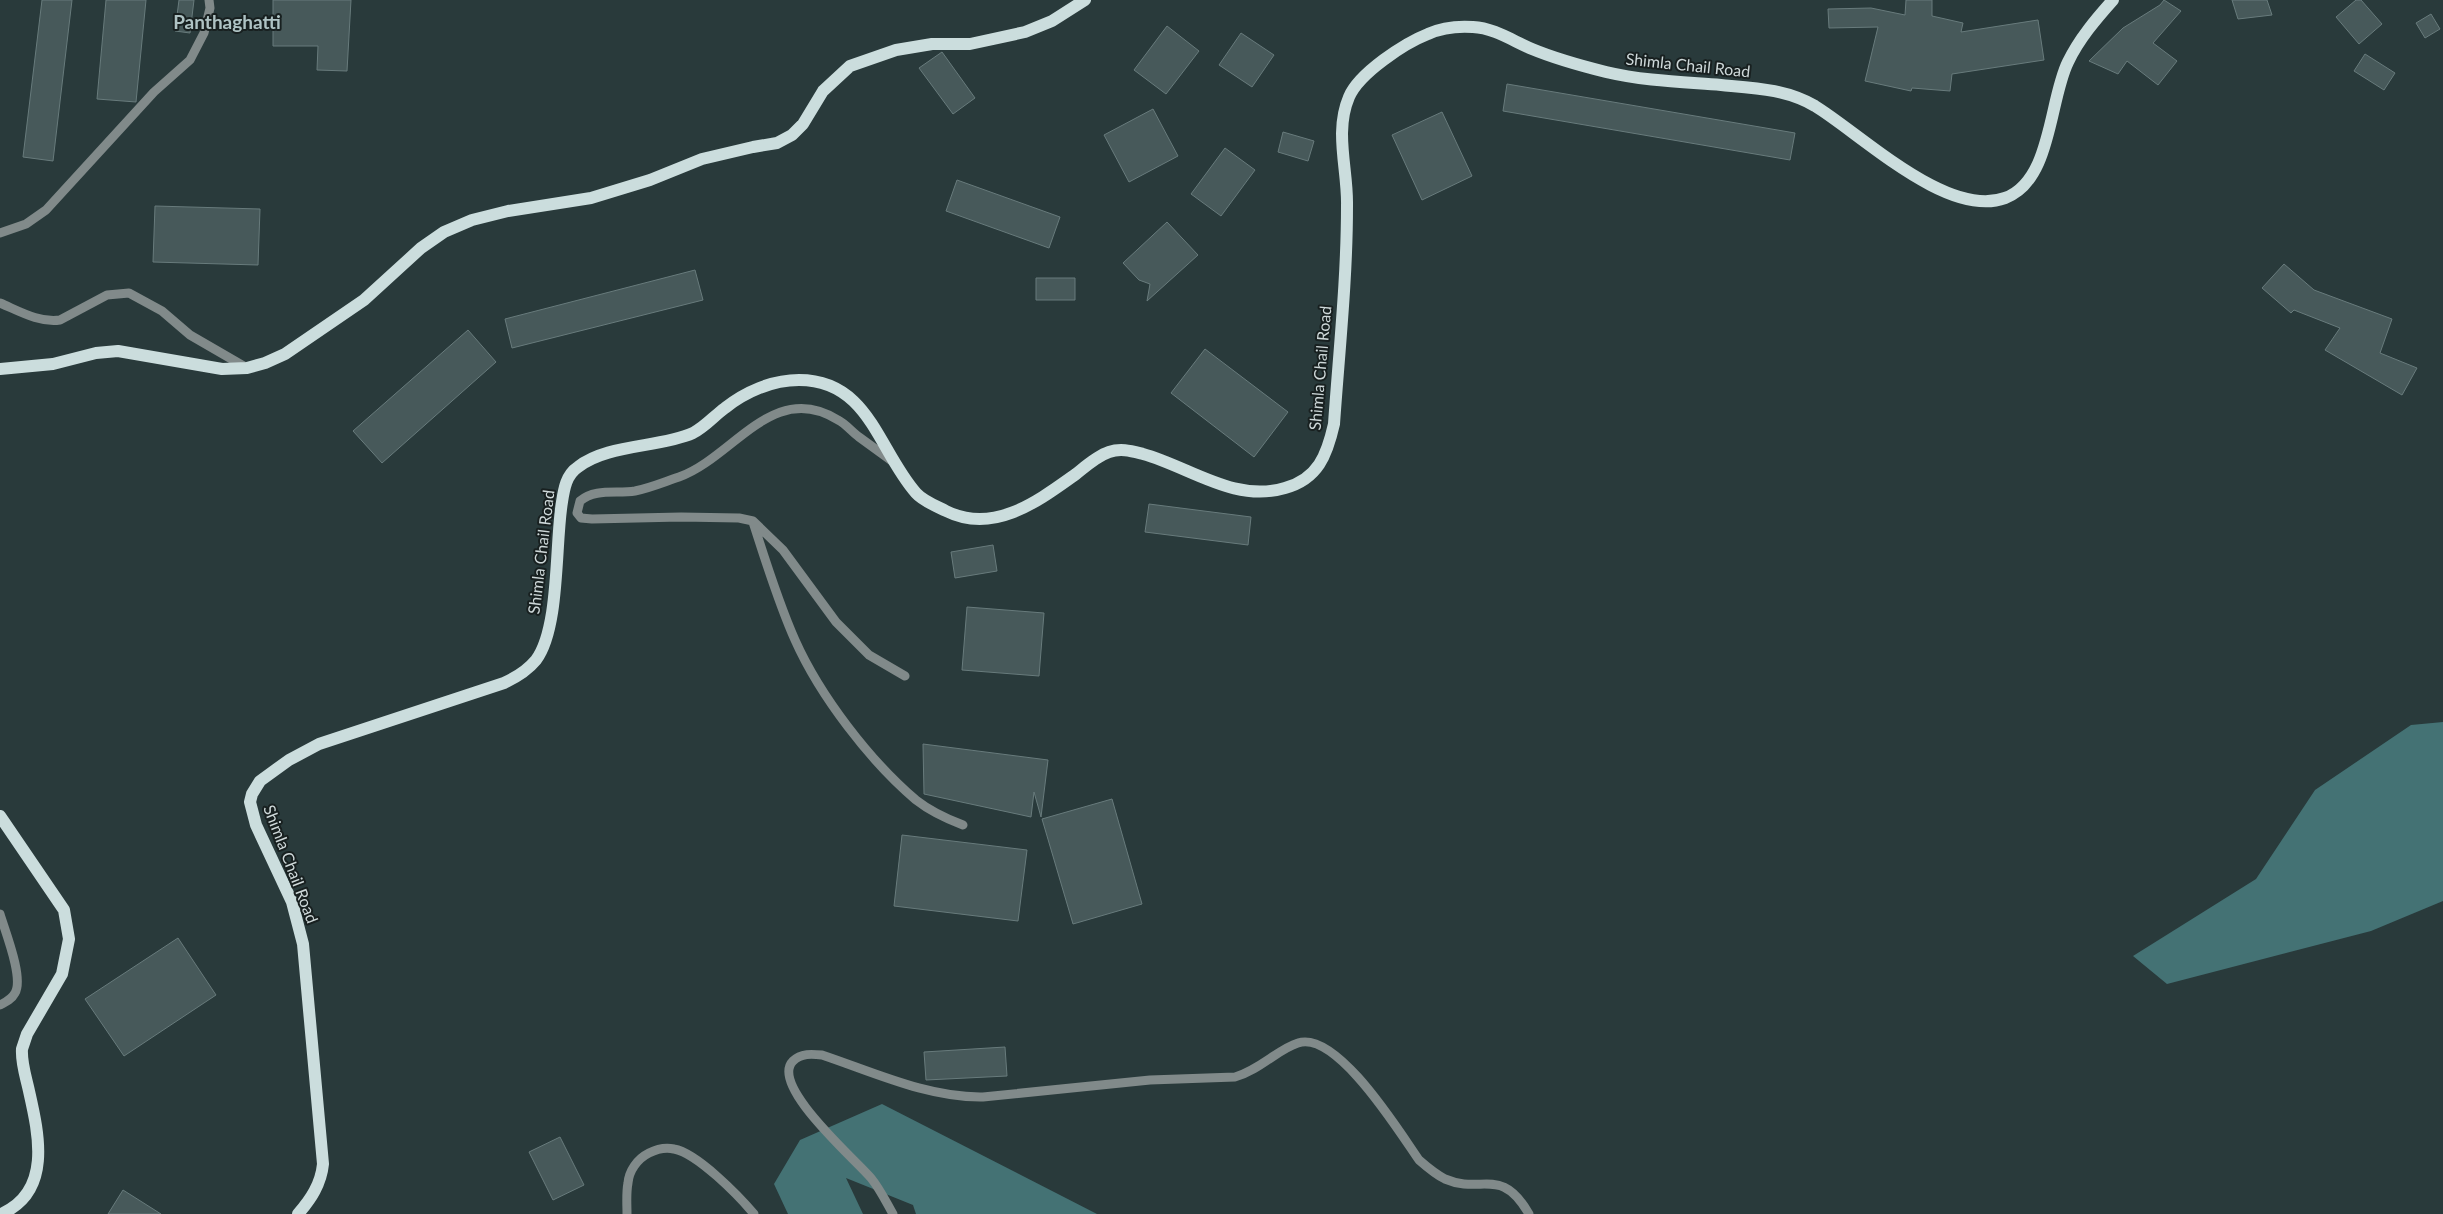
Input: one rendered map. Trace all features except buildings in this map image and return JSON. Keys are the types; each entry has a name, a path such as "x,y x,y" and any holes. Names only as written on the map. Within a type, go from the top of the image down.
{"main road":[{"path":"0,368 53,364 96,353 118,351 222,369 247,368 265,363 285,354 356,306 421,248 444,232 472,220 508,211 599,195 650,180 702,159 753,146 777,144 792,135 803,124 823,91 850,66 896,50 932,44 970,44 1025,32 1052,21 1086,0"},
{"name":"Shimla Chail Road","path":"298,1214 317,1188 322,1176 323,1164 303,944 292,902 252,813 250,802 254,788 260,781 289,760 319,744 504,683 522,674 536,660 543,648 554,592 560,512 568,477 577,467 588,460 688,435 709,422 724,408 743,396 778,382 799,380 817,382 837,388 850,396 862,410 918,496 953,514 975,520 996,519 1021,509 1048,494 1107,452 1119,450 1155,458 1227,488 1251,492 1289,487 1298,484 1315,472 1324,459 1334,424 1348,202 1341,149 1346,109 1349,97 1361,80 1396,51 1430,33 1449,28 1475,27 1499,33 1534,50 1635,79 1770,89 1790,95 1812,105 1932,187 1966,201 1992,202 2008,198 2022,188 2034,171 2048,132 2066,64 2089,28 2113,0"},
{"path":"0,816 64,910 69,939 62,974 27,1034 22,1049 38,1143 35,1179 33,1187 25,1199 1,1214"}],"street":[{"path":"0,233 26,224 46,210 154,92 190,60 204,33 210,8 209,0"},
{"path":"0,303 33,317 54,321 60,320 107,295 129,293 148,303 190,335 247,368"},
{"path":"897,464 838,420 805,408 792,408 777,412 757,423 705,464 686,475 635,491 590,495 580,501 577,513 581,518 586,519 681,517 739,518 753,521 783,550 836,622 869,655 905,676"},
{"path":"753,521 769,573 795,640 806,663 830,700 871,757 918,801 963,825"},
{"path":"0,914 17,974 18,985 16,993 10,1000 0,1005"},
{"path":"893,1214 872,1179 799,1100 787,1075 788,1066 795,1059 809,1054 822,1055 940,1094 983,1097 1150,1080 1235,1077 1248,1074 1300,1042 1316,1044 1335,1054 1360,1079 1419,1160 1432,1171 1446,1179 1459,1182 1502,1185 1511,1191 1530,1214"},
{"path":"627,1214 628,1183 636,1162 646,1154 662,1148 676,1149 696,1160 738,1196 754,1214"}],"shaded area":[{"path":"2443,722 2443,901 2371,931 2167,984 2133,956 2256,879 2315,790 2411,725"},
{"path":"882,1104 1097,1214 916,1214 913,1205 846,1178 863,1214 788,1214 774,1184 800,1140"}],"district":[{"name":"Panthaghatti","path":"227,22"}]}
